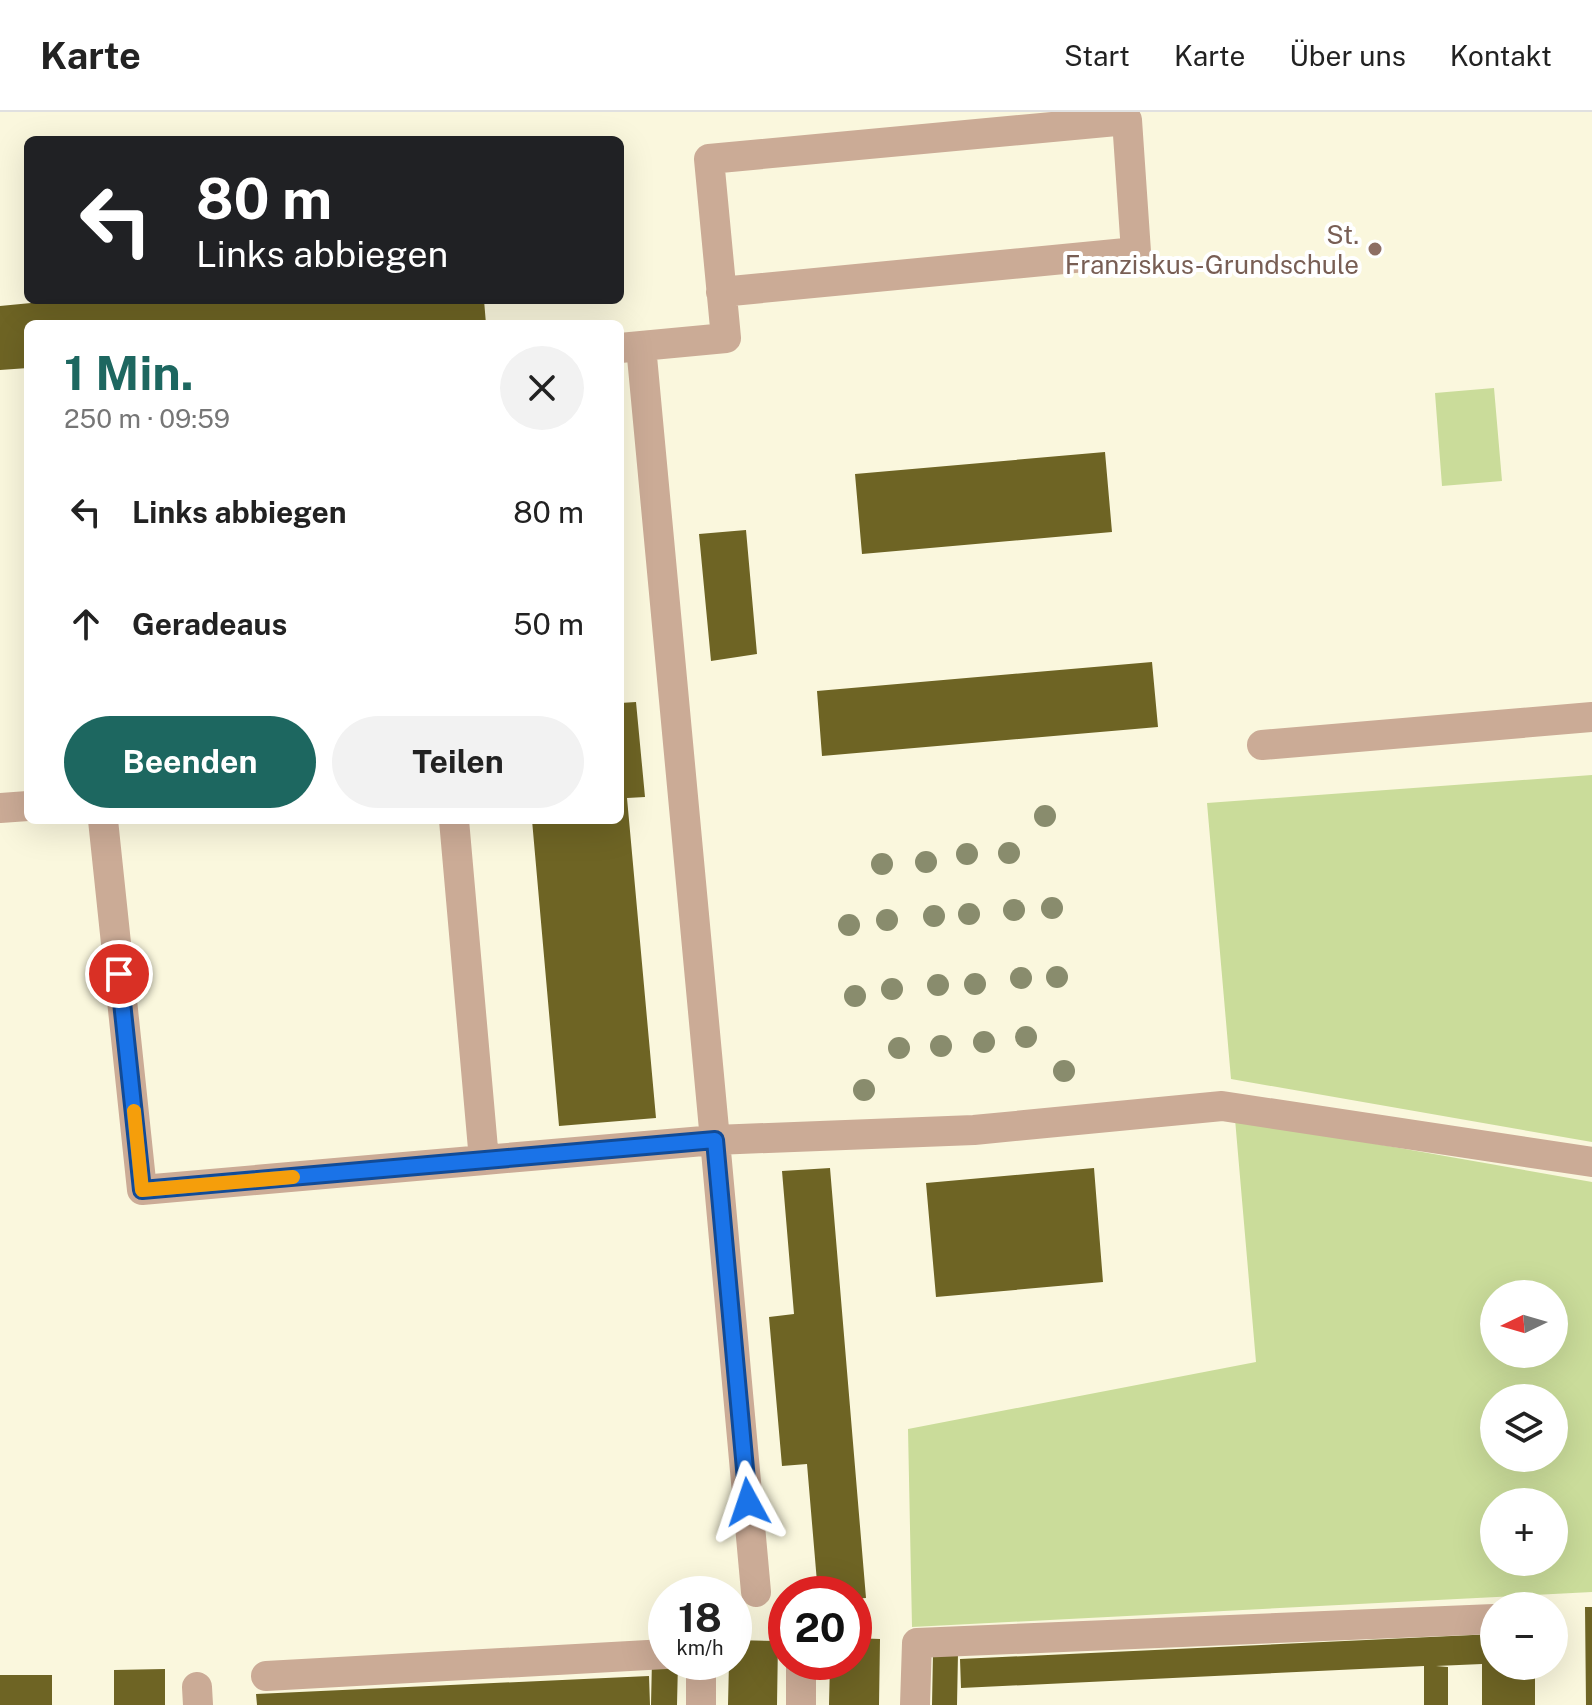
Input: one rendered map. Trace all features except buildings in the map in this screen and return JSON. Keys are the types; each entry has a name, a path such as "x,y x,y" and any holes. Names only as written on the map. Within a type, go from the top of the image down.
{"street":[{"path":"721,292 1136,252 1127,120 709,159 721,292 726,338 630,347 715,1140 756,1592"},
{"path":"1262,745 1592,717"},
{"path":"0,808 24,806"},
{"path":"103,824 142,1190 715,1140 974,1130 1222,1106 1592,1162"},
{"path":"454,824 484,1160"},
{"path":"915,1705 917,1643 1480,1620"},
{"path":"266,1676 648,1655"},
{"path":"701,1680 701,1705"},
{"path":"801,1680 801,1705"}],"green space":[{"path":"1494,388 1502,481 1442,486 1435,393"},
{"path":"1592,775 1592,1142 1231,1079 1207,803"},
{"path":"1235,1119 1592,1182 1592,1592 1480,1592 1480,1598 912,1627 908,1429 1256,1362"}],"slow traffic":[{"path":"134,1111 142,1190 293,1177"}],"place":[{"name":"St. Franziskus-Grundschule","path":"1375,249"}],"route":[{"path":"119,974 142,1190 715,1140 748,1502"}]}
